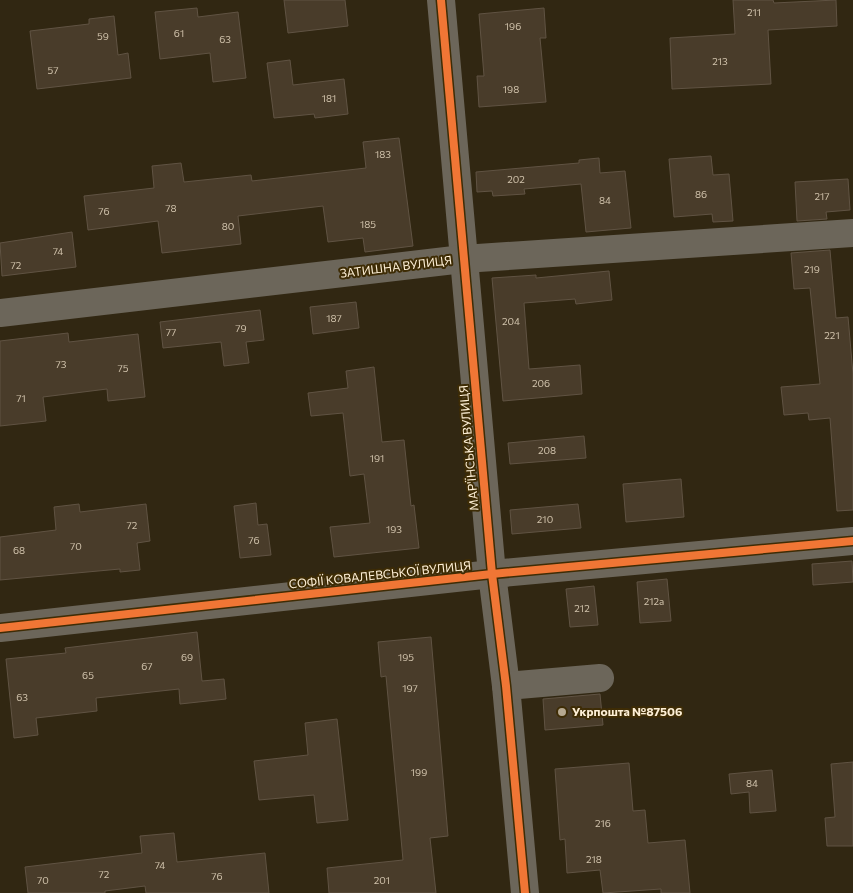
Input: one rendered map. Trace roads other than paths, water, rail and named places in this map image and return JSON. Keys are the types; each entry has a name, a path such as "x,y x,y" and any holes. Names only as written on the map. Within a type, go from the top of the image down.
{"street":[{"name":"МАР'ЇНСЬКА ВУЛИЦЯ","path":"442,0 463,259 492,574 506,686 525,893"},
{"name":"ЗАТИШНА ВУЛИЦЯ","path":"0,312 463,259 853,233"},
{"name":"СОФІЇ КОВАЛЕВСЬКОЇ ВУЛИЦЯ","path":"0,628 492,574 853,541"},
{"path":"506,686 600,678"}],"place":[{"name":"Укрпошта №87506","path":"562,712"}]}
